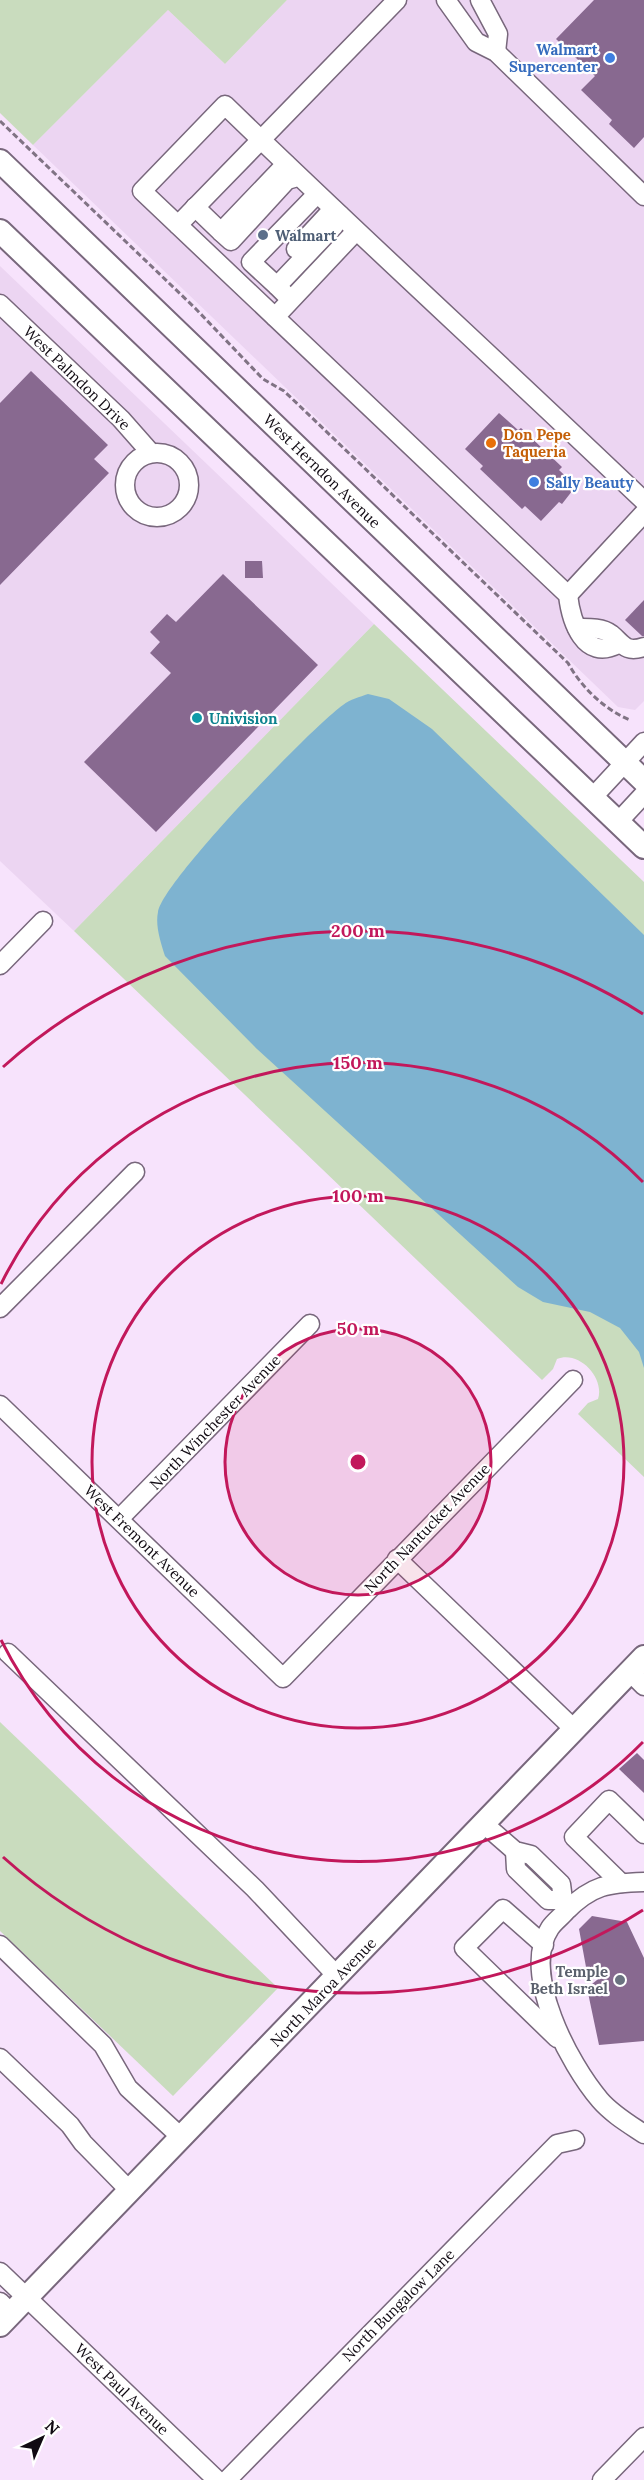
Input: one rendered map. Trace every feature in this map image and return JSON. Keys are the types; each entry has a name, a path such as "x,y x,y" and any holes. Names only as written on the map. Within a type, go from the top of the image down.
{"main road":[{"name":"West Herndon Avenue","path":"0,161 644,781"},
{"path":"0,231 644,847"},
{"name":"North Maroa Avenue","path":"10,2310 182,2138 574,1730 639,1672"}],"street":[{"path":"177,225 208,220 278,156 397,0"},
{"path":"446,0 476,42 496,52 644,196"},
{"path":"480,0 498,34 496,52"},
{"path":"644,501 225,105 142,191 568,594 577,628 583,640 590,646 600,648 618,644 633,650 644,647"},
{"path":"208,220 231,241 287,180 278,156"},
{"path":"268,278 334,226 329,205"},
{"path":"291,299 251,262 329,205"},
{"path":"275,317 356,231"},
{"name":"West Palmdon Drive","path":"0,304 121,419 151,453"},
{"path":"568,594 644,513"},
{"path":"592,798 644,741"},
{"path":"618,822 644,794"},
{"path":"0,965 43,921"},
{"path":"0,1308 135,1172"},
{"name":"North Winchester Avenue","path":"119,1520 310,1324"},
{"name":"North Nantucket Avenue","path":"283,1678 573,1380"},
{"name":"West Fremont Avenue","path":"0,1406 283,1678"},
{"path":"397,1559 574,1730"},
{"path":"8,1653 255,1889 337,1976"},
{"path":"621,1882 574,1837 609,1800 644,1834"},
{"path":"484,1824 515,1851 531,1855 561,1884 566,1904"},
{"path":"560,2042 541,1977 544,1946 549,1929 566,1904 584,1893 600,1886 621,1882 644,1882"},
{"path":"544,1946 503,1909 464,1948 560,2042 601,2101 644,2134"},
{"path":"0,1945 103,2045 128,2088 182,2138"},
{"path":"0,2058 70,2125 83,2143 130,2191"},
{"name":"North Bungalow Lane","path":"227,2480 557,2144 575,2140"},
{"name":"West Paul Avenue","path":"0,2272 10,2310 217,2480"},
{"path":"602,2480 644,2437"}],"path":[{"path":"0,121 195,308 263,379 284,391 568,663 573,673 611,712 630,720"}],"shaded area":[{"path":"287,0 644,0 644,701 635,710 618,707 33,145 168,10 225,64"},
{"path":"0,266 374,624 74,931 0,861"}],"green space":[{"path":"0,0 287,0 225,64 168,10 33,145 0,113"},
{"path":"374,624 644,882 644,1477 578,1414 588,1403 598,1399 598,1383 588,1368 574,1358 557,1359 553,1369 542,1380 74,931"},
{"path":"0,1722 278,1988 173,2096 0,1931"}],"water":[{"path":"368,694 389,699 432,729 644,935 644,1368 639,1352 620,1328 590,1312 543,1302 518,1287 257,1049 165,956 158,929 158,912 166,895 185,870 241,805 302,742 346,703"}],"building":[{"name":"Walmart Supercenter","path":"594,0 644,0 644,137 634,148 609,124 612,120 581,90 595,76 556,39"},
{"path":"31,371 108,445 94,459 109,473 0,585 0,403"},
{"path":"499,413 518,430 521,428 562,467 559,470 576,486 562,504 559,502 541,521 525,506 522,509 480,469 483,466 465,449"},
{"path":"245,561 262,561 263,578 245,578"},
{"name":"Univision","path":"223,574 318,665 156,832 84,762 171,673 150,653 160,642 150,632 167,614 176,622"},
{"path":"644,600 644,636 642,636 625,620"},
{"path":"637,1753 644,1760 644,1793 619,1769"},
{"name":"Temple Beth Israel","path":"592,1916 627,1922 644,1958 644,2041 599,2045 587,1988 607,1972 586,1967 579,1929"}],"place":[{"name":"Walmart Supercenter","path":"610,58"},
{"name":"Walmart","path":"263,235"},
{"name":"Don Pepe Taqueria","path":"491,443"},
{"name":"Sally Beauty","path":"534,482"},
{"name":"Univision","path":"197,718"},
{"name":"Temple Beth Israel","path":"620,1980"}]}
